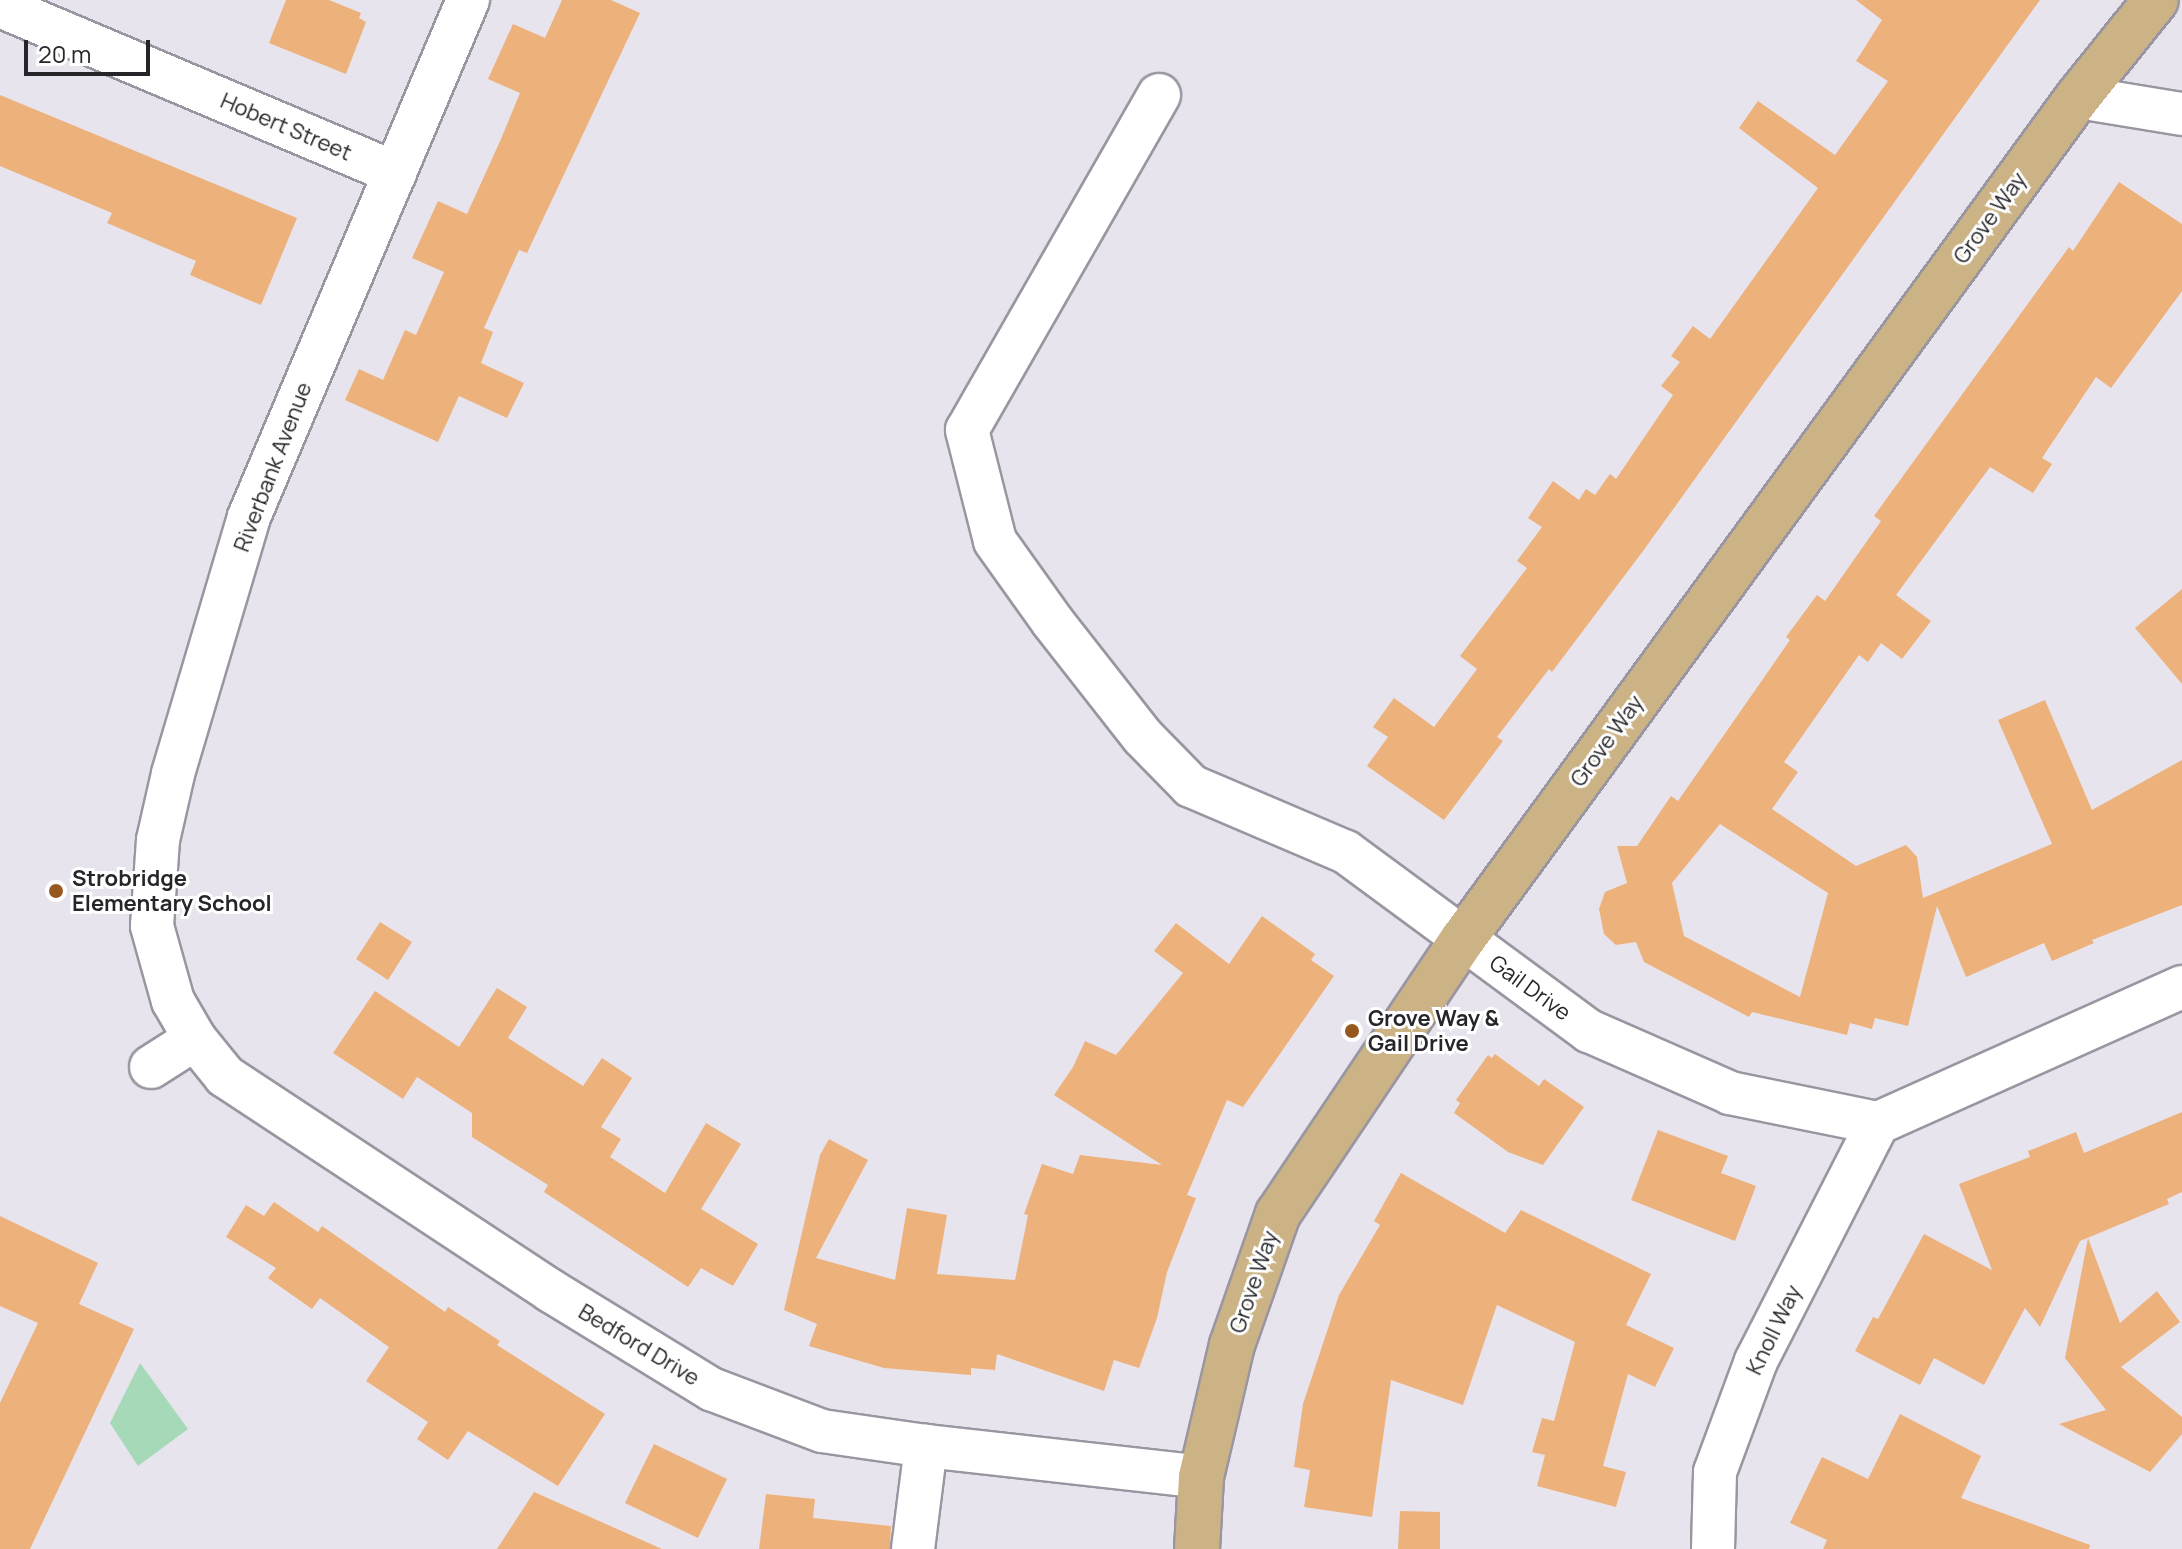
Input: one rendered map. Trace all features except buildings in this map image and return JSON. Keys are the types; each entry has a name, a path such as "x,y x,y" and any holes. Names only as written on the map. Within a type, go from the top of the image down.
{"main road":[{"name":"Grove Way","path":"1197,1549 1201,1477 1232,1345 1278,1214 1463,939 2078,97 2156,0"}],"street":[{"name":"Riverbank Avenue","path":"173,1001 152,926 158,840 155,775 249,517 468,0"},
{"name":"Hobert Street","path":"0,6 395,173"},
{"name":"Gail Drive","path":"1159,95 967,430 995,541 1052,621 1143,737 1191,786 1346,852 1589,1031 1730,1093 1878,1123"},
{"path":"2078,97 2182,114"},
{"path":"1878,1123 2182,987"},
{"name":"Bedford Drive","path":"173,1001 195,1039 225,1076 551,1291 711,1389 822,1431 1201,1477"},
{"path":"151,1067 195,1039"},
{"name":"Knoll Way","path":"1713,1549 1715,1472 1756,1361 1878,1123"},
{"path":"913,1549 926,1446"}],"green space":[{"path":"140,1363 188,1429 138,1466 110,1423"}],"place":[{"name":"Strobridge Elementary School","path":"56,891"},
{"name":"Grove Way & Gail Drive","path":"1352,1031"}]}
